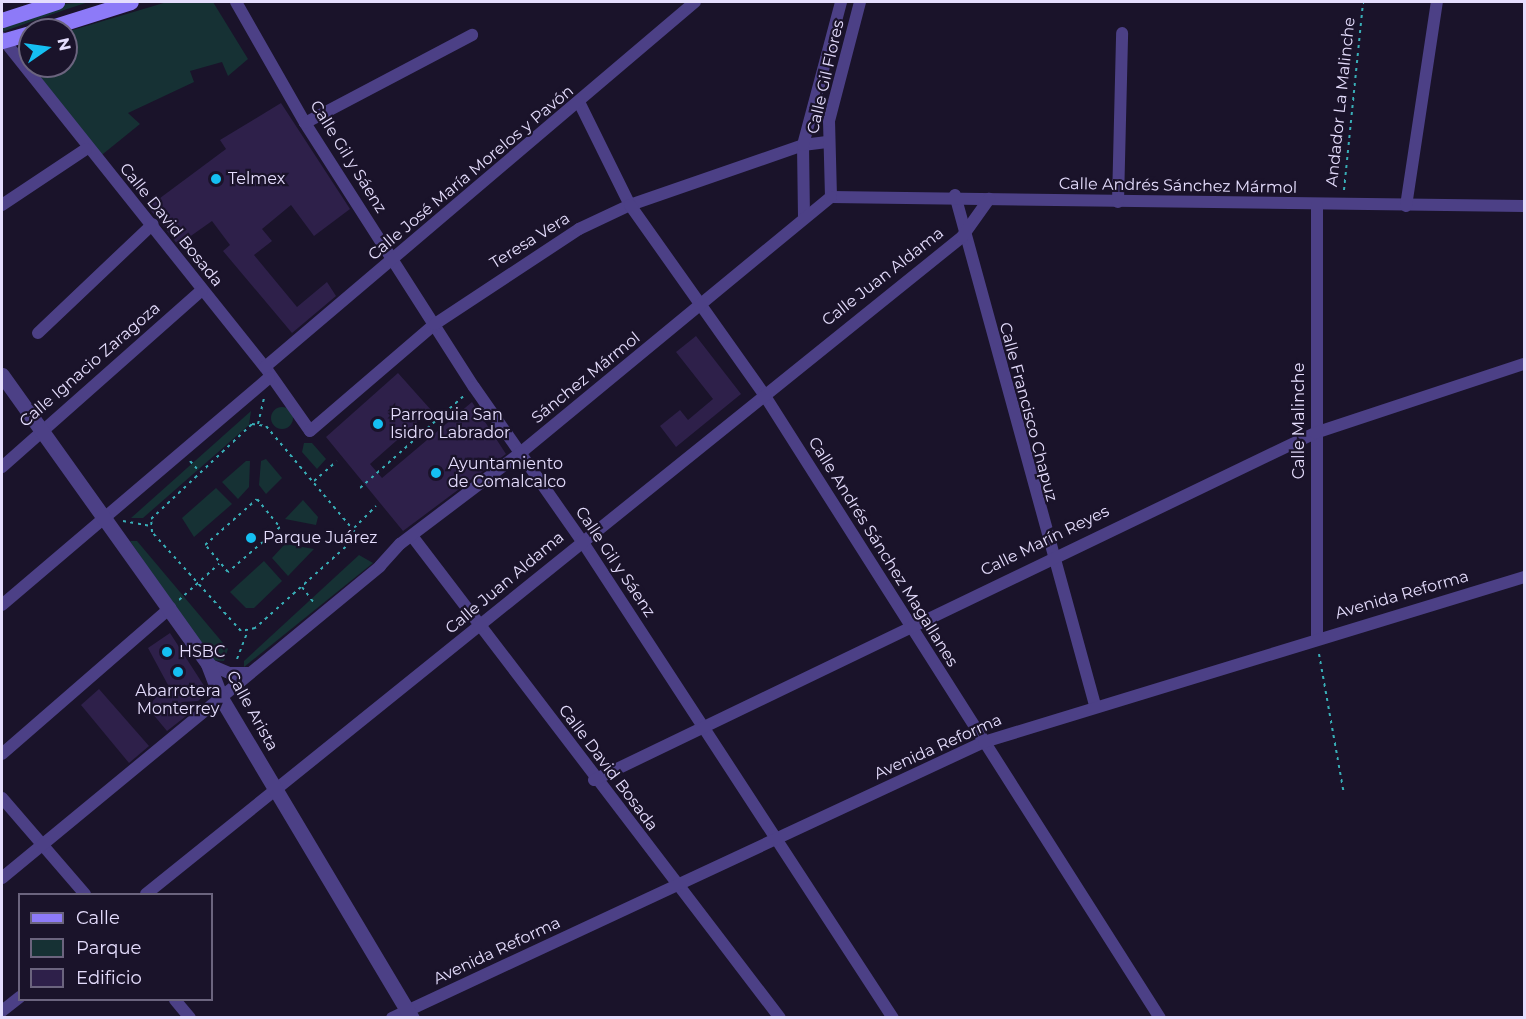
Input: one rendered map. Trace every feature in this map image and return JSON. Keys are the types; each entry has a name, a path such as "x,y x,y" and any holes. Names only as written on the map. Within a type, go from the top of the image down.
{"main road":[{"path":"2,20 57,2"},
{"path":"78,19 131,2"},
{"path":"2,40 18,36"}],"street":[{"name":"Calle Gil y Sáenz","path":"236,2 305,123 474,387 582,541 893,1017"},
{"name":"Calle José María Morelos y Pavón","path":"2,605 106,518 393,259 580,104 695,2"},
{"path":"804,217 803,145 841,2"},
{"name":"Calle Gil Flores","path":"831,196 827,142 860,2"},
{"path":"1406,206 1437,2"},
{"path":"1118,202 1122,33"},
{"path":"305,123 472,35"},
{"name":"Calle David Bosada","path":"2,40 86,148 153,224 311,430"},
{"name":"Calle Andrés Sánchez Magallanes","path":"580,104 630,205 703,304 762,393 1160,1017"},
{"name":"Teresa Vera","path":"311,430 435,324 531,258 630,205 803,145 827,142"},
{"path":"2,205 86,148"},
{"name":"Calle Andrés Sánchez Mármol","path":"831,196 955,195 988,199 1118,202 1524,206"},
{"name":"Calle Francisco Chapuz","path":"955,195 962,237 1050,556 1095,705"},
{"name":"Sánchez Mármol","path":"2,878 221,698 412,536 519,454 831,196"},
{"name":"Calle Juan Aldama","path":"147,893 481,626 762,393 962,237 988,199"},
{"name":"Calle Malinche","path":"1317,205 1315,433 1317,636"},
{"path":"38,333 153,224"},
{"name":"Calle Ignacio Zaragoza","path":"2,467 41,430 202,290"},
{"name":"Calle Marín Reyes","path":"594,780 1050,556 1315,433 1524,364"},
{"name":"Calle Arista","path":"2,375 208,664 221,698 410,1014"},
{"name":"Calle David Bosada","path":"412,536 594,780 780,1017"},
{"name":"Avenida Reforma","path":"392,1017 410,1014 677,885 984,742 1317,636 1524,577"},
{"path":"2,754 170,608"},
{"path":"208,664 232,673 249,673"},
{"path":"2,798 84,893"},
{"path":"2,1011 18,999"},
{"path":"177,1001 190,1017"}],"path":[{"name":"Andador La Malinche","path":"1343,205 1363,2"},
{"path":"258,424 267,373"},
{"path":"360,488 474,387"},
{"path":"151,526 154,513 247,428 258,424 266,426 354,528"},
{"path":"314,481 337,461"},
{"path":"257,500 280,527 228,572 220,563 205,545 257,500"},
{"path":"232,673 248,631 351,542 354,528 376,506"},
{"path":"106,518 151,526 234,629 248,631"},
{"path":"170,608 220,563"},
{"path":"1317,636 1344,794"}],"green space":[{"path":"89,2 42,18 24,18 63,4"},
{"path":"167,2 213,2 248,59 228,76 222,62 190,71 194,82 128,113 140,124 98,158 36,78 78,78 78,28"},
{"path":"18,20 18,26 2,32 2,26"},
{"path":"282,407 290,410 293,418 290,426 282,429 274,426 271,418 274,410"},
{"path":"251,411 249,425 143,518 131,518"},
{"path":"304,443 312,443 326,459 317,469 302,452"},
{"path":"266,459 282,478 266,494 259,485 261,461"},
{"path":"246,461 250,461 249,487 238,499 222,482"},
{"path":"216,488 232,504 194,537 182,518"},
{"path":"303,500 318,517 316,525 285,519"},
{"path":"130,541 137,541 228,649 224,661 211,660"},
{"path":"285,544 314,549 288,576 272,558"},
{"path":"359,555 373,563 244,667 244,661"},
{"path":"264,561 282,581 254,608 246,608 230,592"}],"building":[{"path":"281,103 350,209 314,236 291,205 262,229 272,241 254,255 297,307 327,282 336,296 292,333 223,251 230,245 212,221 178,245 148,207 226,149 220,140"},
{"path":"696,336 741,394 676,447 660,426 680,410 688,420 713,399 676,352"},
{"path":"398,373 431,410 370,464 382,478 472,402 506,454 403,531 326,437"},
{"path":"170,633 208,692 198,701 181,702 190,713 167,731 147,707 168,685 148,648"},
{"path":"99,689 149,746 129,763 81,705"}],"place":[{"name":"Telmex","path":"216,179"},
{"name":"Parroquia San Isidro Labrador","path":"378,424"},
{"name":"Ayuntamiento de Comalcalco","path":"436,473"},
{"name":"Parque Juárez","path":"251,538"},
{"name":"HSBC","path":"167,652"},
{"name":"Abarrotera Monterrey","path":"178,672"}]}
